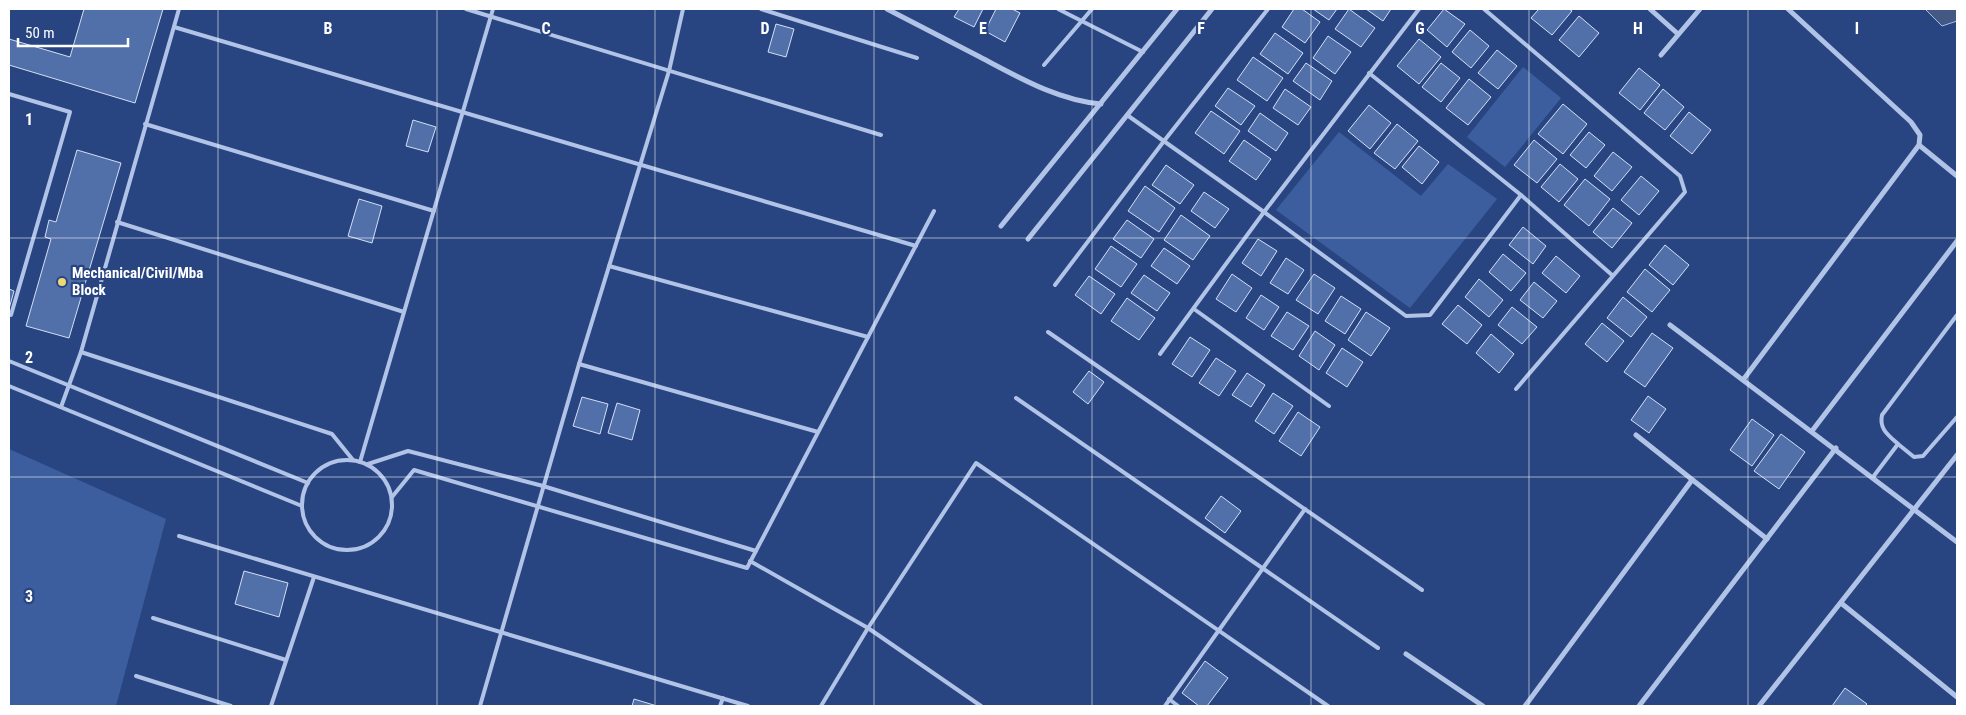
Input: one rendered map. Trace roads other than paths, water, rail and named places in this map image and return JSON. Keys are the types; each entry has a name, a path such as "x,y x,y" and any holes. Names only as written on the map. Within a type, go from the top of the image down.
{"street":[{"path":"887,9 1056,94 1101,104"},
{"path":"1001,226 1176,9"},
{"path":"1028,239 1212,9"},
{"path":"1650,9 1678,34"},
{"path":"1661,54 1700,9"},
{"path":"1743,380 1919,145 1920,135 1911,122 1788,9"},
{"path":"1919,145 1957,176"},
{"path":"1812,431 1957,241"},
{"path":"1670,325 1836,448 1957,542"},
{"path":"1636,435 1767,539"},
{"path":"1639,706 1836,448"},
{"path":"1759,706 1957,455"},
{"path":"1525,706 1692,480"},
{"path":"1841,603 1957,697"},
{"path":"1406,654 1483,706"}],"lane":[{"path":"61,407 81,352 179,9"},
{"path":"466,9 881,135"},
{"path":"360,462 493,9"},
{"path":"480,706 537,504 669,71 683,9"},
{"path":"761,9 917,58"},
{"path":"1058,9 1143,52"},
{"path":"1044,65 1092,9"},
{"path":"1055,285 1164,141 1268,9"},
{"path":"1160,354 1264,212 1419,9"},
{"path":"1484,9 1680,176 1685,192 1516,389"},
{"path":"174,27 916,246"},
{"path":"1369,73 1521,195 1612,275"},
{"path":"9,94 70,112 11,315"},
{"path":"1127,115 1406,316 1430,315 1521,195"},
{"path":"146,124 434,210"},
{"path":"392,497 414,470 537,504 747,568 934,211"},
{"path":"117,222 404,312"},
{"path":"609,266 868,337"},
{"path":"1194,309 1329,406"},
{"path":"1957,315 1882,415 1880,423 1884,431 1914,457 1923,456 1957,417"},
{"path":"1048,332 1422,590"},
{"path":"81,352 332,434 353,460"},
{"path":"9,361 308,483"},
{"path":"579,364 818,432"},
{"path":"9,386 302,506"},
{"path":"1016,398 1378,648"},
{"path":"1873,477 1898,444"},
{"path":"368,464 408,451 543,486 756,551"},
{"path":"337,460 353,460 368,464 381,474 387,482 392,497 392,513 387,528 375,542 360,549 345,551 330,547 316,538 308,529 302,506 308,483 318,471 337,460"},
{"path":"821,706 868,628 976,463 1328,706"},
{"path":"1165,706 1305,509"},
{"path":"179,536 748,706"},
{"path":"750,561 868,628 981,706"},
{"path":"271,706 314,577"},
{"path":"153,618 286,660"},
{"path":"136,676 231,706"},
{"path":"720,706 723,698"},
{"path":"1169,699 1178,706"}],"place":[{"name":"Mechanical/Civil/Mba Block","path":"62,282"}]}
